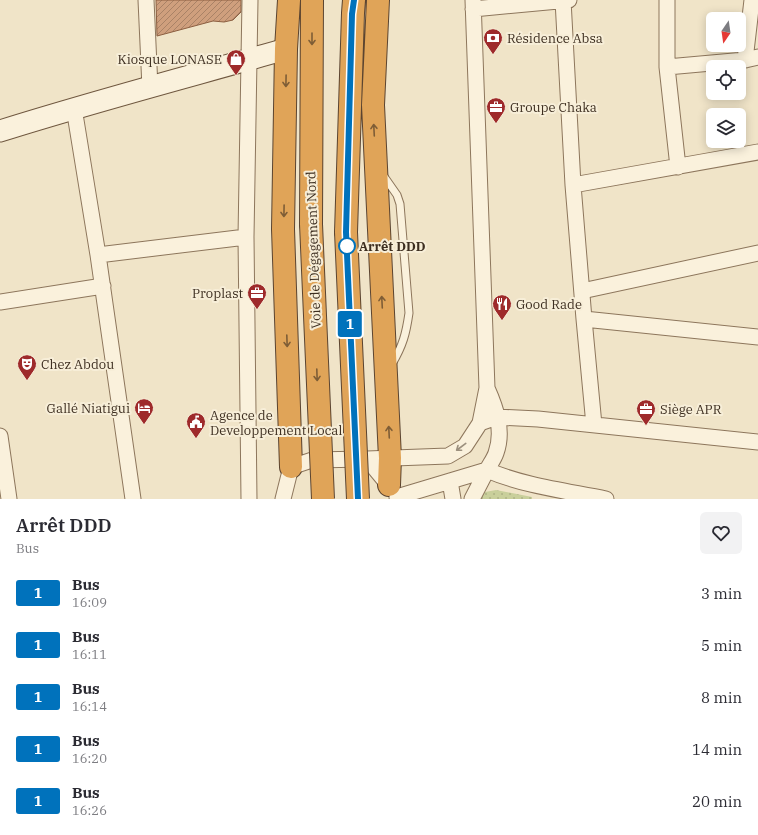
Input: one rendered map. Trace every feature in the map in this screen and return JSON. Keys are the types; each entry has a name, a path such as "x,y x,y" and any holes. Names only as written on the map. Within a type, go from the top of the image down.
{"highway":[{"path":"289,0 286,49 283,229 291,467"},
{"name":"Voie de Dégagement Nord","path":"312,0 311,224 323,499"},
{"path":"354,0 352,14 346,232 358,499"},
{"path":"378,0 373,105 375,165 390,458 395,494"}],"street":[{"path":"146,0 150,88"},
{"path":"249,499 246,236 250,0"},
{"path":"283,499 291,467 312,460 448,456 465,446 480,423 487,388 473,4 565,0 573,185 594,425"},
{"path":"667,0 667,67 678,166"},
{"path":"667,67 751,59 752,0"},
{"path":"0,131 74,108 286,49"},
{"path":"74,108 103,286 133,499"},
{"path":"573,185 758,152"},
{"path":"98,255 246,236"},
{"path":"582,291 758,253"},
{"path":"0,302 103,286"},
{"path":"584,319 758,337"},
{"path":"472,499 496,452 498,445 499,428 497,417 495,407 487,388"},
{"path":"480,423 497,417 538,419 758,442"},
{"path":"0,436 9,499"},
{"path":"367,459 395,494 450,481 487,470 498,475 523,482 606,499"},
{"path":"450,481 453,499"}],"green space":[{"path":"496,490 532,497 532,499 480,499 485,492"}],"building":[{"path":"156,0 241,0 241,12 233,20 224,22 213,21 157,36"}],"bus line":[{"name":"1","path":"354,0 352,14 346,232 358,499"}],"place":[{"name":"Résidence Absa","path":"493,55"},
{"name":"Kiosque LONASE","path":"236,76"},
{"name":"Groupe Chaka","path":"496,124"},
{"name":"Arrêt DDD","path":"347,246"},
{"name":"Proplast","path":"257,310"},
{"name":"Good Rade","path":"502,321"},
{"name":"Chez Abdou","path":"27,381"},
{"name":"Gallé Niatigui","path":"144,425"},
{"name":"Siège APR","path":"646,426"},
{"name":"Agence de Developpement Local","path":"196,439"}]}
